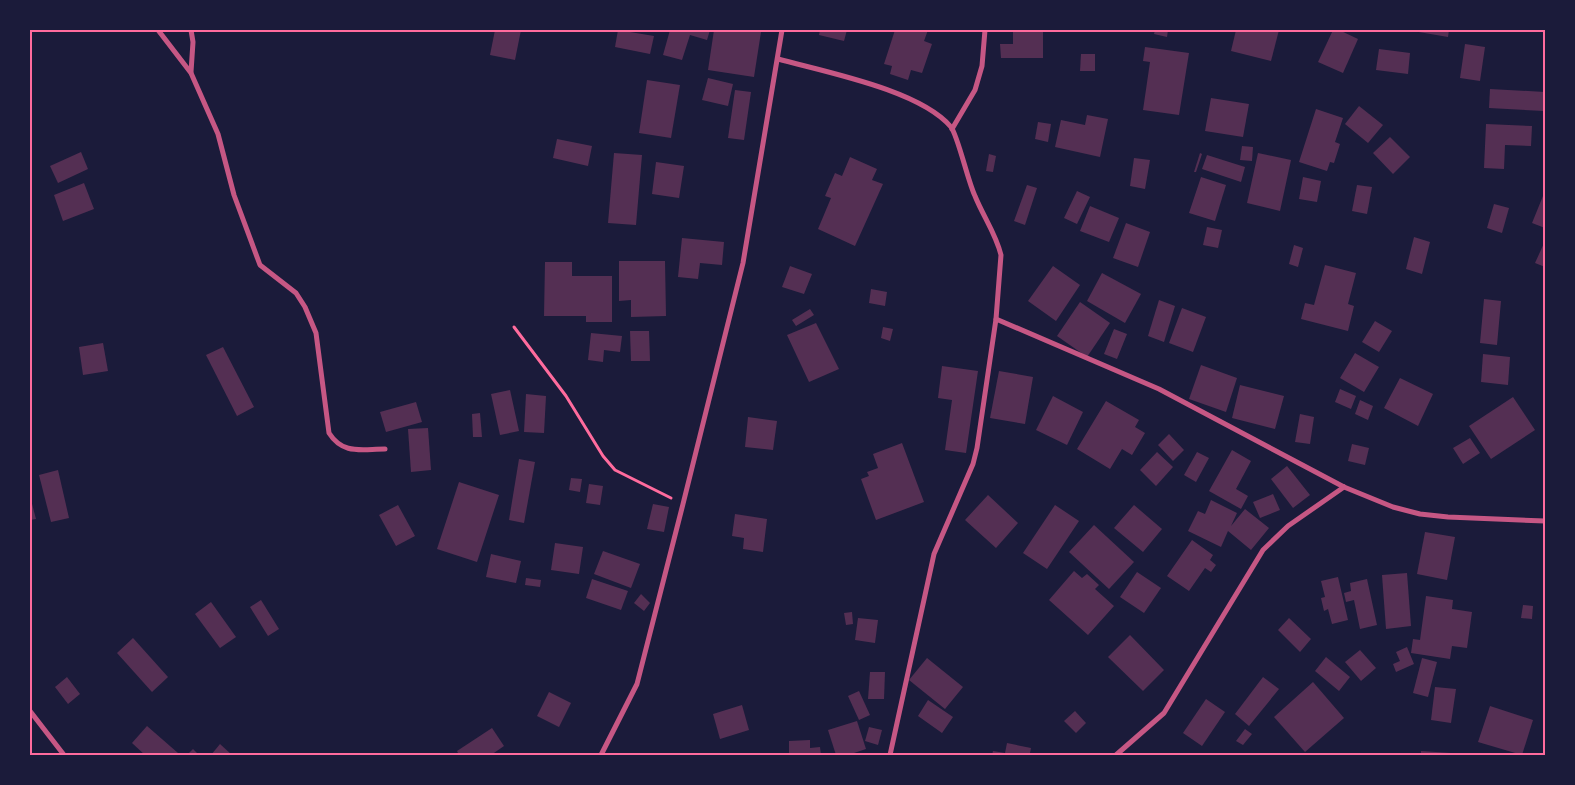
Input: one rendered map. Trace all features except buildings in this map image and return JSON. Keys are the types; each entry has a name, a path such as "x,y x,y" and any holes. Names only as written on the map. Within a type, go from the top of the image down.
{"street":[{"path":"158,30 191,73 218,134 234,195 260,265 296,293 305,307 316,333 329,433 336,444 348,448 385,449"},
{"path":"191,30 193,42 191,73"},
{"path":"600,755 637,684 683,504 743,263 782,30"},
{"path":"952,128 975,90 982,66 985,30"},
{"path":"778,59 904,95 931,109 952,128 974,195 999,245 1001,270 996,319 977,448 973,464 934,554 890,755"},
{"path":"996,319 1159,389 1344,487 1393,507 1420,514 1448,518 1545,521"},
{"path":"1116,755 1164,713 1264,550 1288,526 1344,487"},
{"path":"30,711 64,755"}],"path":[{"path":"514,327 566,396 603,456 615,470 683,504"}]}
